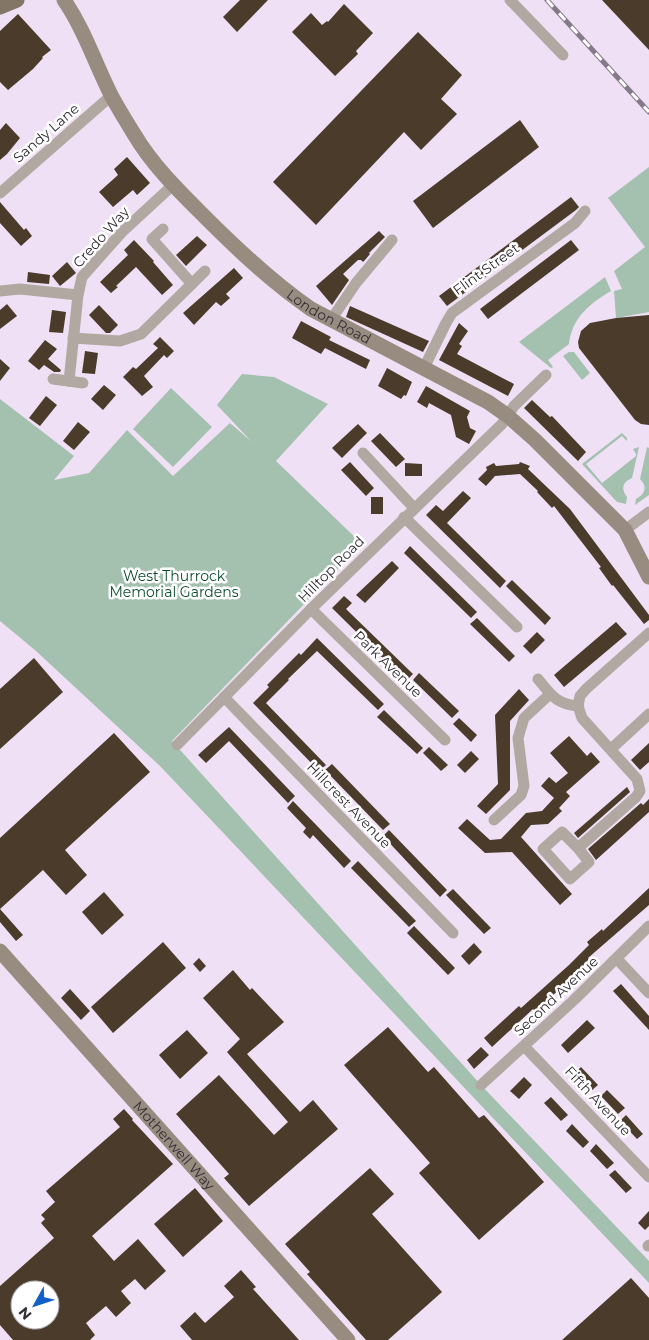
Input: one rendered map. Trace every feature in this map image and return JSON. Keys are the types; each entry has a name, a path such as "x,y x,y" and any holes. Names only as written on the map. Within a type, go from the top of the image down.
{"main road":[{"path":"0,7 17,0"}],"street":[{"name":"London Road","path":"64,0 74,16 112,95 135,136 157,168 252,263 292,296 331,320 388,348 488,402 508,416 535,440 625,530 649,577"},
{"path":"510,0 562,55"},
{"name":"Sandy Lane","path":"0,193 112,95"},
{"name":"Credo Way","path":"68,381 78,295 82,277 122,232 173,185"},
{"name":"Flint Street","path":"424,368 452,314 575,222 585,211"},
{"path":"163,229 152,239 192,284"},
{"path":"331,320 356,283 392,240"},
{"path":"73,338 120,341 141,334 205,271"},
{"path":"0,290 20,288 78,295"},
{"name":"Hilltop Road","path":"176,745 311,609 502,424 514,406 546,375"},
{"path":"53,379 83,383"},
{"path":"363,453 414,508"},
{"path":"625,530 649,512"},
{"path":"404,518 517,627"},
{"name":"Park Avenue","path":"311,609 445,740"},
{"path":"578,848 636,797 640,791 637,779 582,718 578,706 580,696 649,633"},
{"path":"538,679 550,694 563,704 578,706"},
{"path":"494,820 521,795 524,786 518,738 524,718 550,694"},
{"name":"Hillcrest Avenue","path":"224,697 452,934"},
{"path":"611,748 649,714"},
{"name":"Second Avenue","path":"481,1085 617,959 649,926"},
{"name":"Motherwell Way","path":"0,951 348,1340"},
{"path":"617,959 649,993"},
{"name":"Fifth Avenue","path":"524,1046 649,1177"}],"green space":[{"path":"649,167 649,312 616,318 614,291 622,289 614,271 645,247 608,198"},
{"path":"605,277 611,291 596,301 578,319 569,344 548,360 553,367 551,368 519,342"},
{"path":"569,352 574,352 590,373 582,380 563,356"},
{"name":"West Thurrock Memorial Gardens","path":"242,374 274,377 328,404 276,461 362,544 172,741 481,1085 649,1261 649,1283 160,766 36,651 0,621 0,399 74,456 54,480 89,473 127,430 173,476 230,423 251,441 217,405"},
{"path":"171,388 212,427 173,467 133,429"},
{"path":"622,433 627,438 627,441 622,436 586,464 602,483 636,456 633,449 639,447 632,478 624,484 624,491 627,497 626,504 617,502 582,464"},
{"path":"647,447 649,448 649,495 635,505 636,499 642,495 645,488 640,479"}],"building":[{"path":"240,0 268,0 237,32 223,17"},
{"path":"602,0 649,0 649,50"},
{"path":"344,4 373,33 356,51 358,54 335,76 292,32 311,13 322,25 328,22"},
{"path":"18,14 51,50 42,57 33,69 8,90 0,82 0,31"},
{"path":"418,32 462,75 441,99 457,114 421,150 404,132 316,225 273,182"},
{"path":"520,120 539,147 433,228 413,201"},
{"path":"6,123 20,138 0,160 0,130"},
{"path":"127,157 150,183 137,195 133,190 113,207 99,192 118,175 114,169"},
{"path":"571,197 579,207 576,210 447,306 439,296"},
{"path":"0,202 24,230 26,228 32,236 21,246 0,223"},
{"path":"379,231 385,237 363,262 358,260 343,274 349,280 332,305 316,286"},
{"path":"197,236 207,245 186,266 176,255"},
{"path":"134,240 173,285 162,295 136,267 111,293 100,282 128,255 124,250"},
{"path":"571,240 579,250 488,319 480,309"},
{"path":"67,262 76,273 60,286 52,276"},
{"path":"234,268 243,278 226,294 230,298 221,306 216,302 194,325 183,313"},
{"path":"28,272 50,275 49,284 27,282"},
{"path":"7,304 17,316 0,329 0,310"},
{"path":"99,305 118,325 110,333 106,333 89,315"},
{"path":"350,306 429,341 423,352 346,317"},
{"path":"52,310 66,312 63,333 49,332"},
{"path":"649,315 649,425 641,424 635,420 579,348 578,342 581,331 590,323"},
{"path":"301,321 331,337 329,340 370,360 366,369 325,348 321,354 292,338"},
{"path":"459,323 468,331 459,344 462,346 457,354 514,384 508,396 439,360"},
{"path":"160,337 174,351 167,358 164,355 144,376 153,387 142,396 123,377 133,367 136,369 158,348 153,344"},
{"path":"45,340 57,349 48,359 61,370 60,372 54,372 44,365 39,370 28,361"},
{"path":"85,351 98,353 95,374 82,373"},
{"path":"0,359 10,368 0,381"},
{"path":"387,368 412,382 406,396 404,395 401,399 378,386"},
{"path":"104,385 116,395 103,410 91,399"},
{"path":"426,386 470,411 467,417 470,428 476,431 469,444 456,437 451,415 429,403 427,408 417,402"},
{"path":"46,396 57,405 40,426 29,418"},
{"path":"532,400 550,417 552,416 586,452 578,461 524,408"},
{"path":"78,422 90,432 74,450 63,441"},
{"path":"358,424 367,433 342,458 332,448"},
{"path":"380,433 405,459 396,467 371,441"},
{"path":"350,462 374,488 366,496 341,470"},
{"path":"520,462 530,466 528,469 570,509 649,615 649,620 644,624 612,586 599,568 601,567 554,506 552,508 520,474 495,476 486,486 478,479 487,470 486,467 494,463 496,466 519,464"},
{"path":"405,463 422,464 422,476 405,476"},
{"path":"463,491 471,498 447,523 506,581 500,588 426,515 436,505 443,511"},
{"path":"371,497 383,497 383,514 371,514"},
{"path":"410,546 477,612 471,618 404,553"},
{"path":"392,561 399,568 365,603 356,595"},
{"path":"512,580 551,618 545,625 506,586"},
{"path":"344,596 352,603 346,609 413,674 406,681 332,608"},
{"path":"477,618 515,656 509,662 470,624"},
{"path":"616,622 627,634 564,687 554,675"},
{"path":"537,632 545,640 531,654 523,646"},
{"path":"317,638 384,704 378,710 317,651 288,679 266,703 326,765 319,771 253,703 269,687 267,685"},
{"path":"34,658 63,692 0,749 0,689"},
{"path":"419,673 459,711 452,718 413,680"},
{"path":"519,689 529,700 510,721 510,790 486,814 477,806 498,784 495,715"},
{"path":"384,710 423,748 417,754 377,717"},
{"path":"459,718 477,735 471,742 453,724"},
{"path":"229,727 295,796 288,803 229,741 206,763 198,755"},
{"path":"114,733 150,772 65,850 87,875 66,895 43,870 0,909 0,838"},
{"path":"569,736 587,756 591,752 600,762 566,792 570,796 559,808 562,811 548,824 531,825 521,837 572,894 560,905 512,852 485,853 458,828 467,819 490,840 501,839 526,813 542,811 554,798 541,786 549,777 556,783 568,773 550,753"},
{"path":"649,743 649,762 640,770 631,760"},
{"path":"429,747 448,765 441,771 423,753"},
{"path":"471,751 479,759 465,773 457,765"},
{"path":"332,764 390,824 383,830 325,770"},
{"path":"627,787 630,792 578,838 574,833"},
{"path":"649,799 649,812 596,860 588,849 641,803 643,805"},
{"path":"293,801 351,861 344,868 313,835 310,839 303,832 306,828 287,808"},
{"path":"389,830 447,890 440,897 383,836"},
{"path":"358,861 416,921 409,927 351,868"},
{"path":"649,888 649,905 588,958 590,960 550,998 535,1011 533,1009 492,1047 484,1038 569,965 589,945 587,942 602,929 603,931"},
{"path":"453,889 491,928 484,934 446,895"},
{"path":"104,892 124,915 102,935 82,912"},
{"path":"0,909 23,935 16,941 0,922"},
{"path":"414,926 455,968 448,975 407,933"},
{"path":"163,942 186,968 113,1033 91,1007"},
{"path":"474,943 482,952 469,965 461,956"},
{"path":"199,958 206,966 200,972 193,964"},
{"path":"233,970 250,990 252,988 284,1022 247,1054 300,1112 313,1100 338,1129 249,1206 224,1178 229,1174 176,1114 219,1075 274,1135 288,1122 227,1052 240,1039 203,998"},
{"path":"621,984 649,1016 649,1030 613,991"},
{"path":"70,989 90,1011 81,1020 61,998"},
{"path":"587,1020 595,1028 568,1053 561,1045"},
{"path":"388,1027 428,1072 434,1067 479,1118 484,1115 544,1182 479,1240 419,1173 430,1163 344,1065"},
{"path":"187,1030 208,1053 180,1079 159,1055"},
{"path":"481,1047 489,1055 474,1069 467,1060"},
{"path":"581,1067 598,1085 591,1091 574,1074"},
{"path":"524,1077 532,1085 519,1099 510,1091"},
{"path":"607,1090 625,1108 618,1114 601,1096"},
{"path":"551,1097 568,1115 561,1121 544,1103"},
{"path":"124,1109 173,1164 92,1236 114,1261 138,1239 166,1271 145,1290 135,1279 121,1291 131,1303 116,1317 106,1306 86,1323 95,1335 90,1340 13,1340 0,1325 0,1286 54,1238 41,1223 45,1219 41,1215 55,1202 46,1191 120,1127 113,1119"},
{"path":"626,1115 643,1134 637,1139 620,1121"},
{"path":"572,1124 589,1142 583,1148 566,1131"},
{"path":"596,1144 614,1163 607,1169 590,1151"},
{"path":"370,1168 394,1194 372,1214 442,1292 388,1340 366,1340 307,1274 310,1272 285,1244"},
{"path":"615,1170 632,1188 626,1193 609,1175"},
{"path":"195,1188 223,1221 183,1257 154,1224"},
{"path":"649,1211 649,1226 645,1230 638,1223"},
{"path":"241,1270 256,1287 253,1289 299,1340 192,1340 180,1326 195,1312 205,1323 234,1297 224,1286"},
{"path":"631,1278 649,1298 649,1340 562,1340"}],"railway":[{"path":"547,0 649,112"}]}
